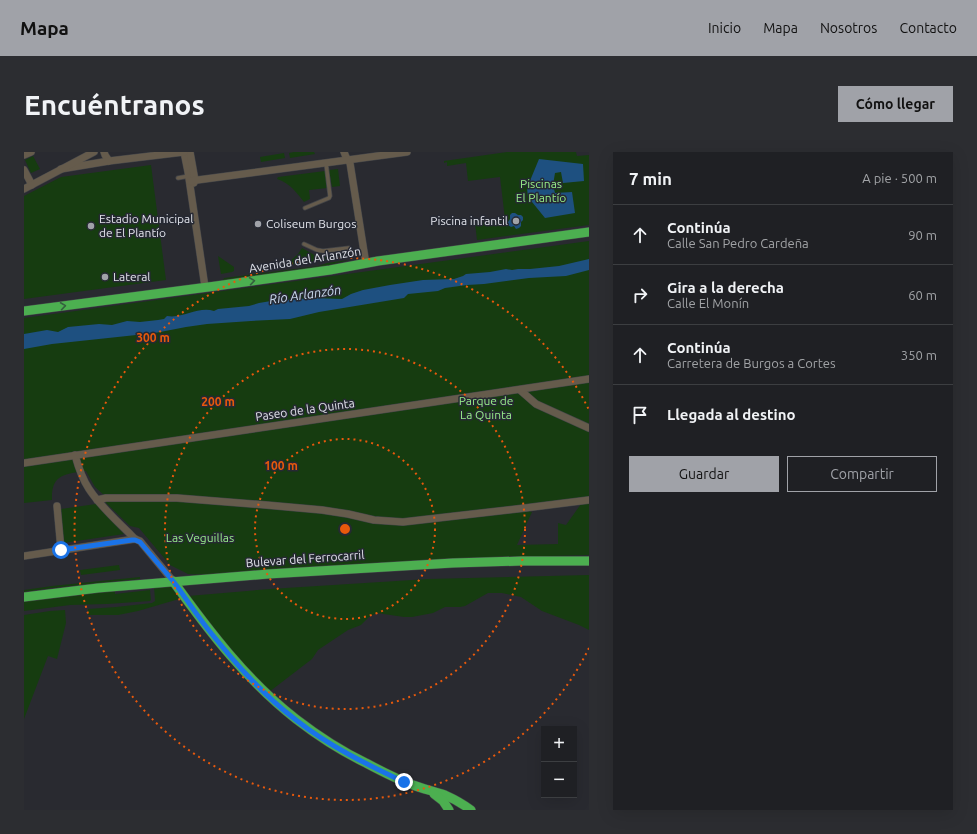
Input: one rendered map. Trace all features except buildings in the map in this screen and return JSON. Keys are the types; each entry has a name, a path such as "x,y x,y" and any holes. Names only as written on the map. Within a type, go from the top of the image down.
{"street":[{"path":"24,156 31,152"},
{"path":"24,189 94,152"},
{"path":"104,152 109,162"},
{"path":"61,169 184,152 191,179"},
{"path":"190,152 191,192 205,287"},
{"path":"344,152 350,163 366,260"},
{"path":"191,179 407,152"},
{"path":"24,170 32,184"},
{"name":"Avenida del Arlanzón","path":"24,311 330,270 366,260 378,261 589,232"},
{"name":"Paseo de la Quinta","path":"24,463 589,379"},
{"path":"520,390 536,404 589,428"},
{"path":"75,455 88,488 135,540 140,542 173,581 210,632 236,662 262,690 295,720 319,737 348,754 404,782 452,798 471,810"},
{"path":"98,500 106,498 177,498 322,510 374,520 403,522 589,500"},
{"path":"57,506 61,550"},
{"path":"24,556 135,540"},
{"name":"Bulevar del Ferrocarril","path":"24,597 173,581 268,573 494,562 589,561"},
{"path":"424,788 443,801 449,810"}],"lane":[{"path":"305,208 329,198 330,196 326,163"},
{"path":"178,178 191,179"},
{"path":"304,244 322,251 349,248"}],"green space":[{"path":"314,152 315,154 290,158 289,153"},
{"name":"Piscinas El Plantío","path":"507,152 576,152 577,156 589,155 589,225 477,240 475,223 505,219 500,177 468,181 466,163 447,166 447,162 444,163 444,161"},
{"path":"284,153 285,158 261,162 260,157"},
{"path":"33,156 40,169 31,173 25,160"},
{"name":"Estadio Municipal de El Plantío","path":"151,165 166,280 24,299 24,196 61,177"},
{"path":"338,169 340,186 332,187 329,170"},
{"path":"325,171 327,188 309,190 310,199 304,202 289,185 277,179 278,177"},
{"name":"Parque de La Quinta","path":"589,241 589,498 403,519 374,518 348,512 105,496 95,487 86,471 72,473 57,480 52,491 52,500 24,503 24,318"},
{"path":"302,248 316,256 316,261 289,265 288,263"},
{"path":"349,251 350,256 320,260 319,256"},
{"path":"218,256 234,267 234,271 221,274"},
{"path":"349,260 322,267 223,281 224,278 318,266 327,263"},
{"name":"Las Veguillas","path":"177,500 322,512 374,523 526,510 532,512 517,545 558,544 558,523 566,525 581,504 589,502 589,555 507,557 210,575 188,574 170,565 139,528 130,526 104,501"},
{"path":"96,504 124,534 63,543 61,509"},
{"path":"119,565 120,570 81,575 80,570"},
{"path":"589,575 589,630 542,611 521,597 502,593 488,593 465,606 445,607 433,613 412,617 377,613 369,617 361,625 348,630 318,650 312,659 269,692 225,643 188,596 428,579"},
{"path":"140,577 140,579 24,592 24,590 52,586"},
{"path":"168,585 173,589 179,599 138,611 118,615 88,615 88,609 152,603 155,601 154,586"},
{"path":"115,590 115,594 150,590 151,600 107,604 70,605 24,611 24,601"},
{"path":"65,610 66,623 57,659 48,656 24,719 24,615"}],"water":[{"path":"539,159 583,164 584,181 563,183 561,172 555,173 553,185 555,193 572,192 575,213 545,218 528,197 527,188"},
{"name":"Piscina infantil","path":"512,213 523,217 519,228 516,229 514,226 511,227 508,225 510,215"},
{"path":"589,259 589,270 566,276 529,278 445,288 438,291 408,294 404,298 319,312 290,319 207,324 155,333 52,344 24,349 24,334 47,330 58,332 68,327 99,324 112,325 127,321 140,322 158,320 164,319 167,316 179,316 196,311 214,311 218,309 249,306 271,301 313,298 342,299 363,290 390,285 423,280 454,279 466,274 506,269 530,269 559,266"}],"traffic: fast":[{"path":"24,311 216,286 330,270 378,261 589,232"},
{"path":"24,597 98,588 268,574 453,563 589,561"},
{"path":"173,581 215,637 245,672 296,719 330,743 383,772 417,786 445,795 471,810"},
{"path":"434,794 443,801 449,810"}],"place":[{"name":"Piscina infantil","path":"516,221"},
{"name":"Coliseum Burgos","path":"258,224"},
{"name":"Estadio Municipal de El Plantío","path":"91,226"},
{"name":"Lateral","path":"105,277"}],"route":[{"path":"61,550 132,540 137,540 140,542 173,581 210,632 256,685 295,720 319,737 348,754 404,782"}],"water label":[{"name":"Río Arlanzón","path":"305,294"}]}
